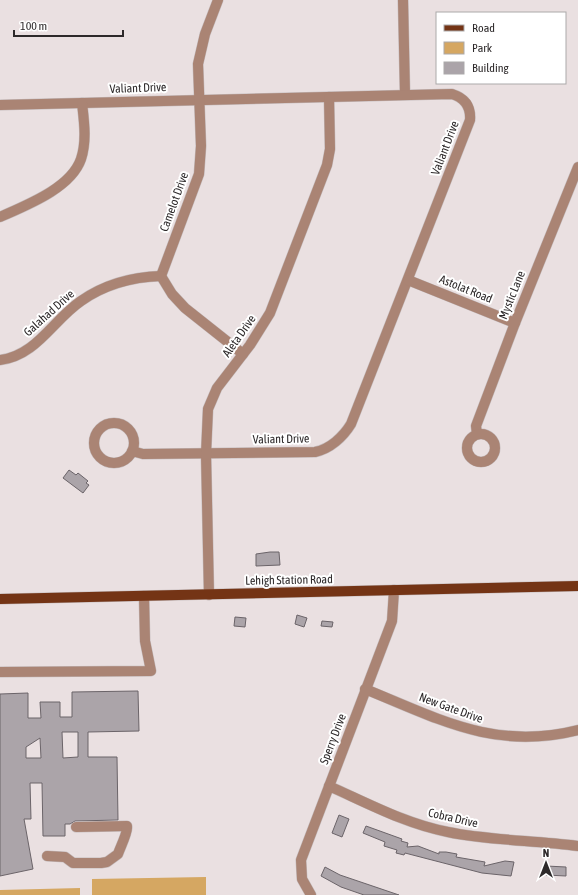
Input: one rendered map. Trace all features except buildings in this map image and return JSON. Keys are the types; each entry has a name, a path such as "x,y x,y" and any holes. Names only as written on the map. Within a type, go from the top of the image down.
{"main road":[{"name":"Lehigh Station Road","path":"0,599 578,586"}],"street":[{"name":"Camelot Drive","path":"162,276 199,174 201,146 198,64 200,51 218,0"},
{"path":"403,0 405,94"},
{"name":"Valiant Drive","path":"0,105 452,94 465,102 470,112 470,120 351,424 339,439 329,446 314,452 143,454 132,451"},
{"name":"Aleta Drive","path":"209,595 206,454 207,420 217,388 258,334 272,308 327,165 330,149 329,97"},
{"path":"0,217 38,198 72,176 81,158 84,146 82,103"},
{"name":"Mystic Lane","path":"477,434 476,426 515,323 578,167"},
{"path":"162,276 172,294 184,308 243,354"},
{"name":"Galahad Drive","path":"0,360 15,356 33,346 80,302 93,293 110,285 127,280 162,276"},
{"name":"Astolat Road","path":"408,280 515,323"},
{"name":"Sperry Drive","path":"311,895 302,879 301,860 392,621 394,590"},
{"path":"0,672 151,671 145,640 144,596"},
{"name":"New Gate Drive","path":"365,689 462,729 482,734 521,738 560,734 578,730"},
{"name":"Cobra Drive","path":"328,786 395,815 446,832 478,838 578,846"},
{"path":"47,856 65,857 73,863 108,862 118,854 121,842 126,834 127,827 76,827"}],"green space":[{"path":"206,877 206,895 92,895 92,879"},
{"path":"80,888 80,895 0,895 0,890"}]}
